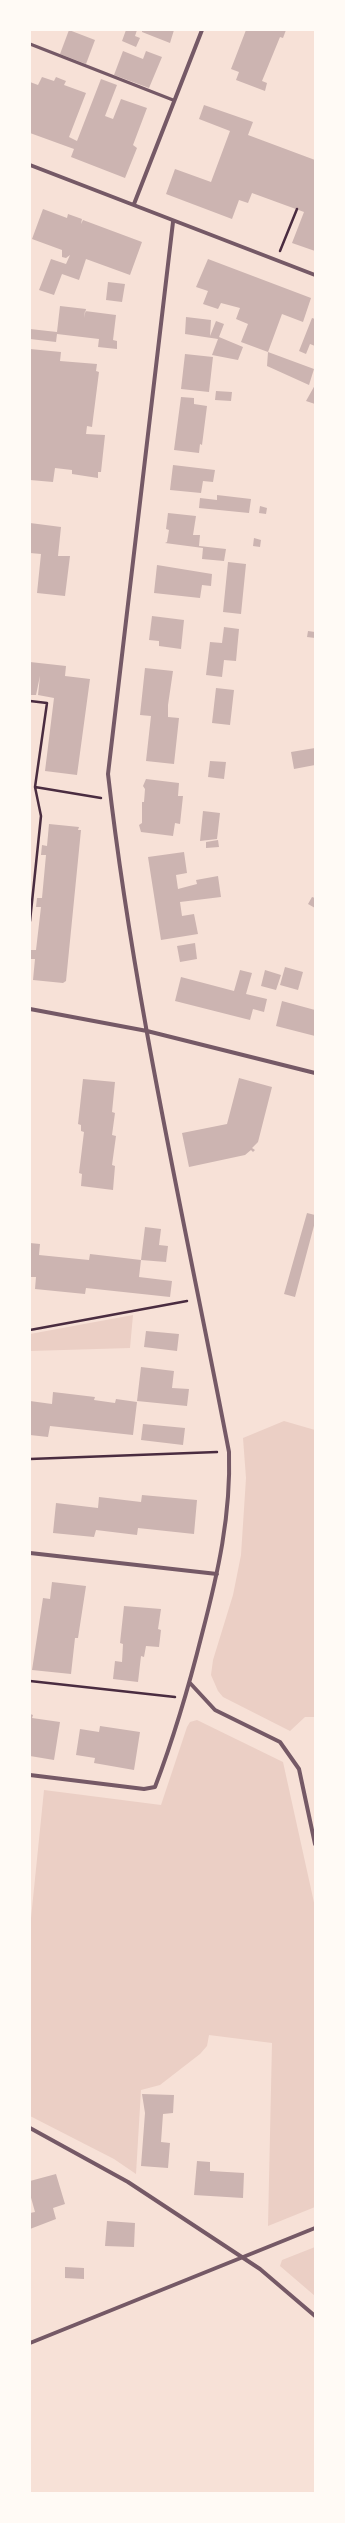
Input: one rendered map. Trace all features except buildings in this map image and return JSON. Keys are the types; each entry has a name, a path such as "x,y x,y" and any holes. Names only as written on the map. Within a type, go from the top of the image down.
{"street":[{"path":"134,204 173,100 202,30"},
{"path":"30,164 134,204 172,222 315,275"},
{"path":"30,1775 144,1789 155,1787 190,1683 218,1574 227,1521 229,1452 147,1031 119,865 108,774 172,222"},
{"path":"30,1008 147,1031 315,1073"},
{"path":"30,1553 218,1574"},
{"path":"190,1683 215,1710 280,1742 299,1769 315,1844"},
{"path":"30,2128 128,2182 260,2269 315,2316"},
{"path":"30,2343 315,2228"}],"lane":[{"path":"30,44 173,100"}],"path":[{"path":"277,260 296,210"},
{"path":"30,702 47,703 35,787 41,816 30,921"},
{"path":"35,787 111,800"},
{"path":"30,1330 200,1298"},
{"path":"30,1459 229,1452"},
{"path":"30,1681 161,1694 185,1699"}],"shaded area":[{"path":"133,1315 130,1348 30,1351 30,1334"},
{"path":"284,1421 315,1430 315,1717 305,1717 290,1731 223,1697 218,1691 211,1675 213,1660 233,1595 241,1555 246,1478 243,1438"},
{"path":"197,1720 283,1762 315,1907 315,2207 268,2226 272,2043 209,2035 207,2046 200,2054 160,2085 141,2090 136,2174 114,2159 30,2116 30,1928 44,1790 161,1805 187,1727 190,1722"},
{"path":"315,2247 315,2296 280,2266 282,2260"}]}
